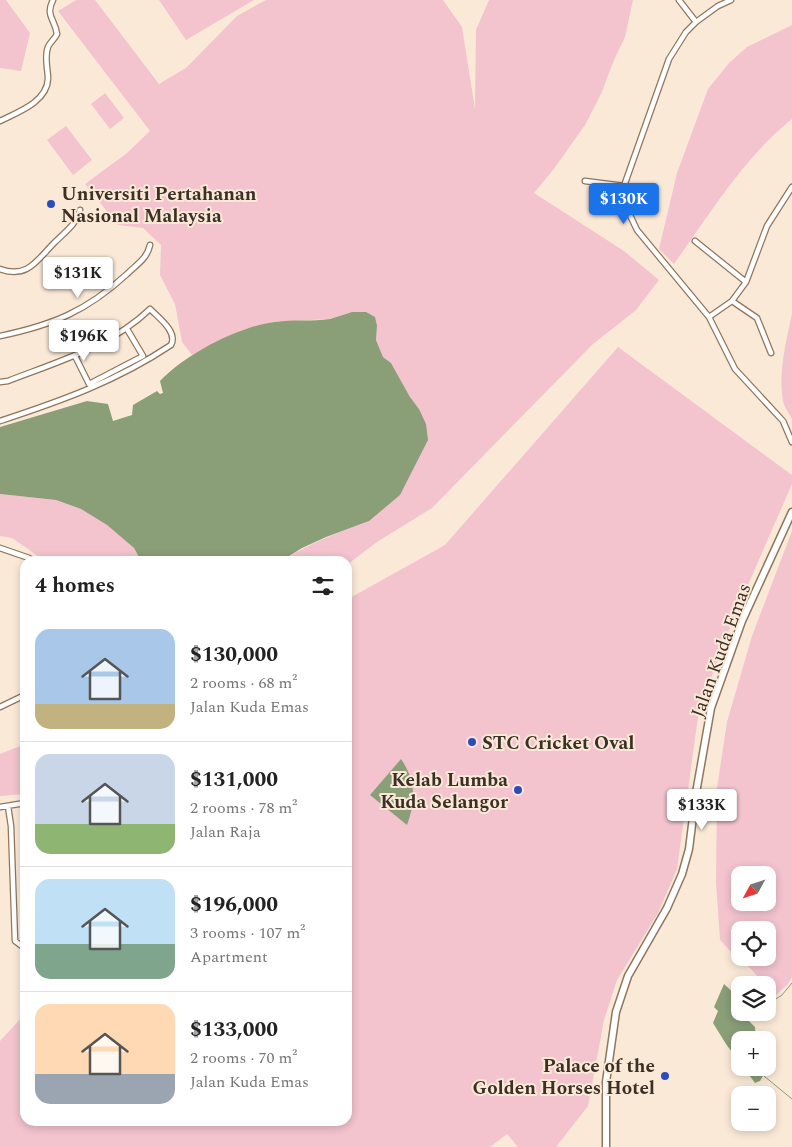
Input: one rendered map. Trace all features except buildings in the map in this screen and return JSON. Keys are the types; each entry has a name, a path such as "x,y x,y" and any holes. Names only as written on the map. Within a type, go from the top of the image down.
{"street":[{"path":"0,121 35,102 46,91 48,80 47,50 57,34 49,8 53,0"},
{"path":"679,0 696,22"},
{"path":"732,0 718,6 696,22 686,32 669,59 624,186 628,211 637,230 709,317 735,369 783,421 792,442"},
{"path":"585,181 624,186"},
{"path":"709,317 732,301 746,282 767,226 792,187"},
{"path":"0,269 17,272 37,263 72,226 79,216 80,210"},
{"path":"695,241 746,282"},
{"path":"0,336 49,324 70,315 95,300 114,286 148,254 150,245"},
{"path":"732,301 757,318 771,353"},
{"path":"0,382 8,381 75,356 127,329 150,309 173,334 174,340 171,345 129,370 84,392 0,421"},
{"path":"75,356 89,384 143,356 127,329"},
{"name":"Jalan Kuda Emas","path":"606,1147 606,1082 616,1012 628,976 667,908 682,874 689,849 696,793 711,708 742,621 792,512"},
{"path":"0,548 24,556"},
{"path":"0,707 20,697"},
{"path":"0,807 20,805"},
{"path":"8,806 11,826 15,941 20,945"}],"shaded area":[{"path":"0,0 6,0 30,33 21,71 0,68"},
{"path":"76,0 95,0 159,84 186,68 237,16 266,0 443,0 462,27 475,109 476,30 489,0 633,0 625,37 601,94 585,125 534,193 624,251 659,280 636,310 593,344 432,508 377,542 352,561 352,556 290,556 324,539 369,521 419,409 391,363 383,357 376,340 377,326 352,312 329,319 274,322 242,330 192,355 182,342 175,304 160,275 161,245 143,228 118,225 85,184 127,153 150,131 58,11"},
{"path":"159,0 254,0 186,40"},
{"path":"792,25 792,119 743,168 674,264 659,249 677,173 708,89 729,63 747,47"},
{"path":"105,93 124,118 110,129 91,104"},
{"path":"66,126 92,160 73,175 47,140"},
{"path":"352,312 366,312 375,317 377,326 376,340 383,357 391,363 426,424 428,440 400,495 369,521 326,537 289,556 138,556 134,548 107,525 81,509 56,500 0,494 0,427 87,401 108,404 113,421 132,415 133,405 157,391 160,394 163,393 160,381 171,371 198,352 230,335 245,329 282,321 330,319"},
{"path":"792,314 792,419 785,408 781,379 783,357"},
{"name":"Kelab Lumba Kuda Selangor","path":"618,347 792,475 792,484 734,617 699,710 677,869 658,913 617,980 604,1020 588,1106 556,1147 518,1147 507,1134 490,1147 0,1147 0,1041 20,1019 20,1126 352,1126 352,597 445,545"},
{"path":"0,494 56,500 81,509 107,525 134,548 138,556 38,556 12,538 0,536"},
{"path":"792,531 792,977 788,984 776,995 776,976 757,976 747,966 776,966 776,921 731,921 731,952 720,940 716,883 717,788 727,722 752,636"},
{"path":"20,746 20,794 0,796 0,754"},
{"path":"401,759 410,775 413,791 412,808 407,825 370,795"},
{"path":"724,984 731,990 731,1021 749,1021 755,1027 755,1031 731,1031 731,1051 713,1023 718,1011 714,1007"},
{"path":"750,1076 763,1076 760,1081 755,1083"}],"waterway":[{"path":"776,999 792,983"},
{"path":"764,1076 792,1099"}],"place":[{"name":"Universiti Pertahanan Nasional Malaysia","path":"51,204"},
{"name":"STC Cricket Oval","path":"472,742"},
{"name":"Kelab Lumba Kuda Selangor","path":"518,790"},
{"name":"Palace of the Golden Horses Hotel","path":"665,1076"}]}
